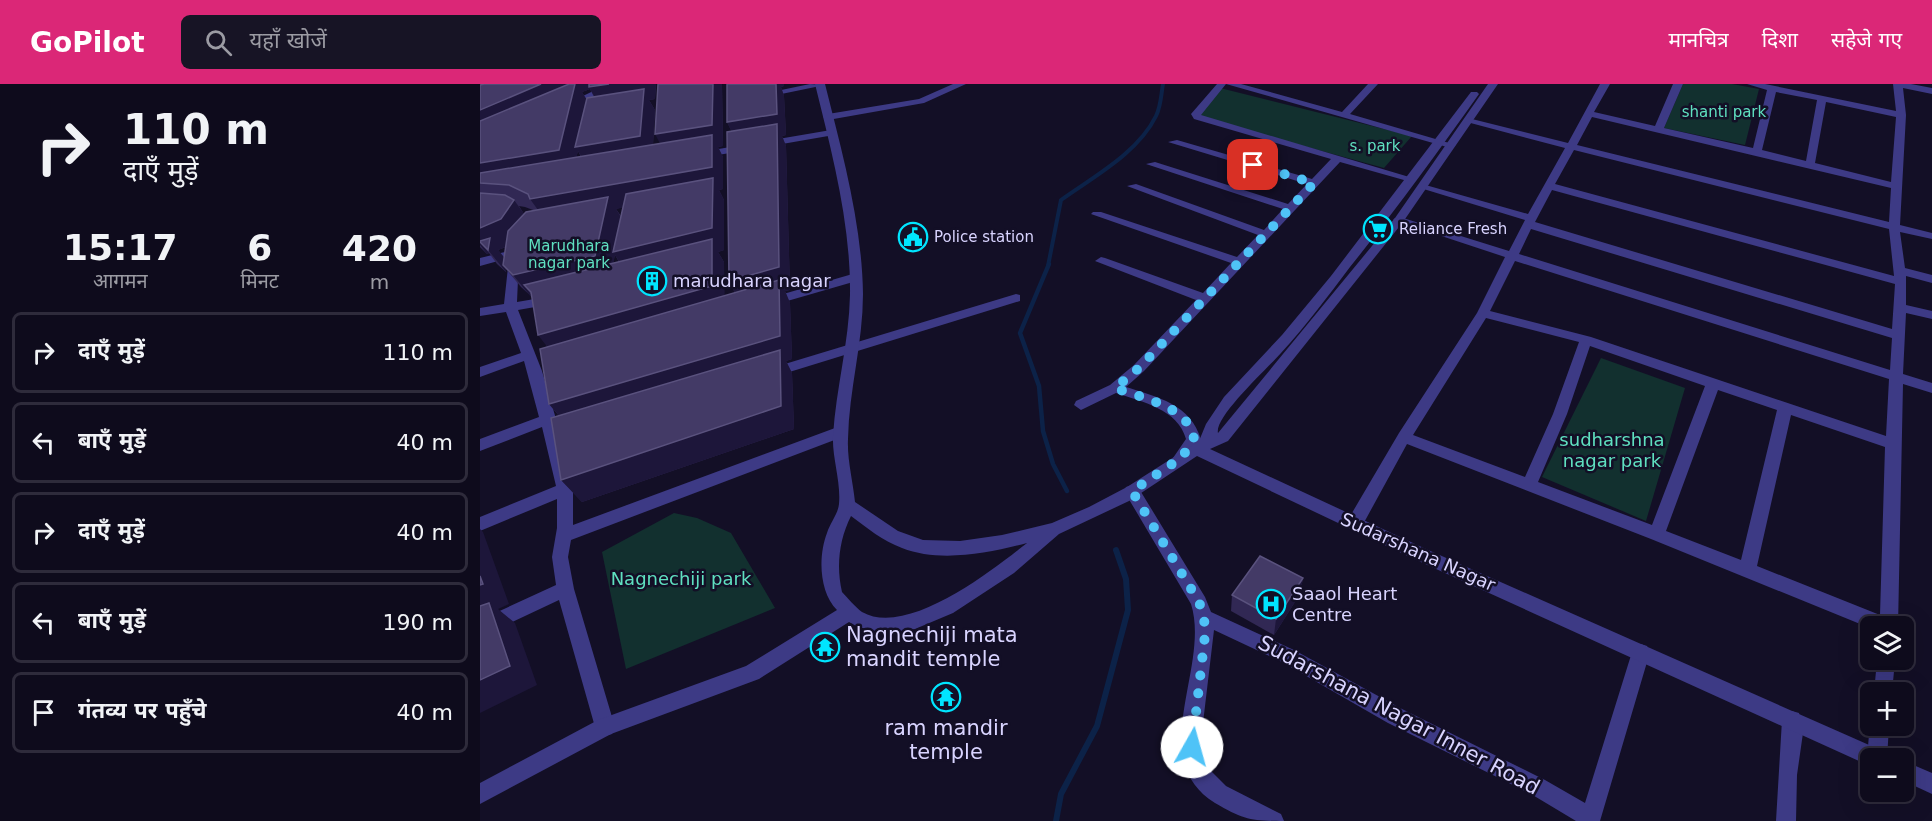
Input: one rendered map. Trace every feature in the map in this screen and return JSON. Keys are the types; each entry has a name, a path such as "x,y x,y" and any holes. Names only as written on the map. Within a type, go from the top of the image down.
{"street":[{"path":"554,111 614,85 625,84"},
{"path":"828,117 921,101 944,94 961,84"},
{"path":"1222,84 1196,114 1197,117 1411,179"},
{"path":"1231,84 1444,143"},
{"path":"1344,116 1373,84"},
{"path":"847,505 885,532 903,540 934,548 958,548 1054,529 1132,491 1181,458 1223,437 1238,422 1399,220 1422,187 1444,143 1481,84"},
{"path":"1202,446 1218,414 1285,340 1411,179 1468,121 1493,84"},
{"path":"1355,524 1404,437 1483,313 1529,221 1551,186 1605,84"},
{"path":"1658,131 1678,84"},
{"path":"1752,84 1901,115"},
{"path":"1404,437 1657,534 1746,572 1888,627 1901,277 1894,226 1901,115 1899,84 1932,91"},
{"path":"752,96 820,85 828,117 856,277 852,348 840,432 847,505 833,536 831,563 834,596 848,613 869,623 902,624 931,615 1000,577 1054,529"},
{"path":"1757,152 1772,88"},
{"path":"595,104 597,92"},
{"path":"1810,165 1822,99"},
{"path":"1590,114 1757,152 1898,188"},
{"path":"1468,121 1932,236"},
{"path":"690,157 831,133"},
{"path":"1173,142 1314,183"},
{"path":"1081,405 1115,388 1139,368 1337,159"},
{"path":"1151,164 1290,208"},
{"path":"1132,186 1265,234"},
{"path":"1551,186 1901,277 1932,279"},
{"path":"1422,187 1899,336"},
{"path":"1097,214 1239,262"},
{"path":"1399,220 1932,388"},
{"path":"480,262 520,249 510,306 528,355 540,369 549,419 557,437 565,489 560,557 565,589 605,727"},
{"path":"1101,261 1204,298"},
{"path":"755,307 856,277"},
{"path":"480,312 510,306 527,306 563,297"},
{"path":"752,379 1016,298"},
{"path":"1900,307 1932,315"},
{"path":"1483,313 1586,340 1893,444"},
{"path":"1529,486 1560,414 1586,340"},
{"path":"480,372 528,355"},
{"path":"1657,534 1713,384"},
{"path":"1115,388 1166,406 1190,424 1194,440 1181,458"},
{"path":"1746,572 1785,408"},
{"path":"480,445 549,419"},
{"path":"563,536 840,432"},
{"name":"Sudarshana Nagar","path":"1202,446 1355,524 1860,751"},
{"path":"480,524 565,489"},
{"path":"1132,491 1199,602 1204,616 1205,635 1192,747 1195,767 1204,781 1225,797 1274,821"},
{"path":"480,629 565,589"},
{"path":"480,794 605,727 753,673 848,613"},
{"name":"Sudarshana Nagar Inner Road","path":"1204,616 1288,656 1395,716 1538,787 1591,819"},
{"path":"1591,819 1641,652"},
{"path":"1786,821 1792,720"},
{"path":"1914,776 1932,784"}],"green space":[{"name":"shanti park","path":"1683,84 1732,84 1759,89 1745,145 1664,128"},
{"name":"s. park","path":"1220,88 1412,136 1384,168 1191,115"},
{"name":"sudharshna nagar park","path":"1601,358 1685,388 1646,521 1542,477"},
{"name":"Nagnechiji park","path":"674,513 697,518 731,533 775,608 626,669 602,552"}],"building":[{"path":"541,84 480,110 480,85"},
{"path":"569,84 575,84 559,150 480,163 480,121"},
{"path":"589,84 609,84 589,87"},
{"path":"658,84 713,84 712,125 655,134"},
{"path":"727,84 776,84 777,114 727,122"},
{"path":"644,89 640,136 575,147 587,98"},
{"path":"777,124 779,267 729,281 727,132"},
{"path":"712,135 712,167 530,199 528,194 509,185 480,183 480,173"},
{"path":"713,178 712,228 613,252 626,194"},
{"path":"480,193 505,195 514,200 501,219 480,228"},
{"path":"608,197 595,256 513,275 503,265 508,231 526,212"},
{"path":"490,238 488,250 480,241"},
{"path":"712,239 712,286 538,335 531,292 524,285"},
{"path":"779,280 780,336 549,404 540,349"},
{"path":"780,350 781,406 561,480 551,418"},
{"path":"1260,556 1303,578 1276,619 1232,595"},
{"path":"489,603 510,666 480,680 480,606"}],"waterway":[{"path":"1048,266 1061,200 1114,163 1138,142 1158,112 1163,84"},
{"path":"1049,264 1020,333 1039,386 1043,431 1053,464 1067,491"},
{"path":"1056,821 1061,794 1097,726 1128,610 1126,579 1116,550"}],"place":[{"name":"Reliance Fresh","path":"1378,229"},
{"name":"Police station","path":"913,237"},
{"name":"marudhara nagar","path":"652,281"},
{"name":"Saaol Heart Centre","path":"1271,604"},
{"name":"Nagnechiji mata mandit temple","path":"825,647"},
{"name":"ram mandir temple","path":"946,697"}],"route":[{"path":"1192,747 1205,635 1204,616 1199,602 1132,491 1181,458 1194,440 1194,432 1190,424 1166,406 1115,388 1139,368 1314,183 1253,165"}],"park label":[{"name":"Marudhara nagar park","path":"569,254"}]}
